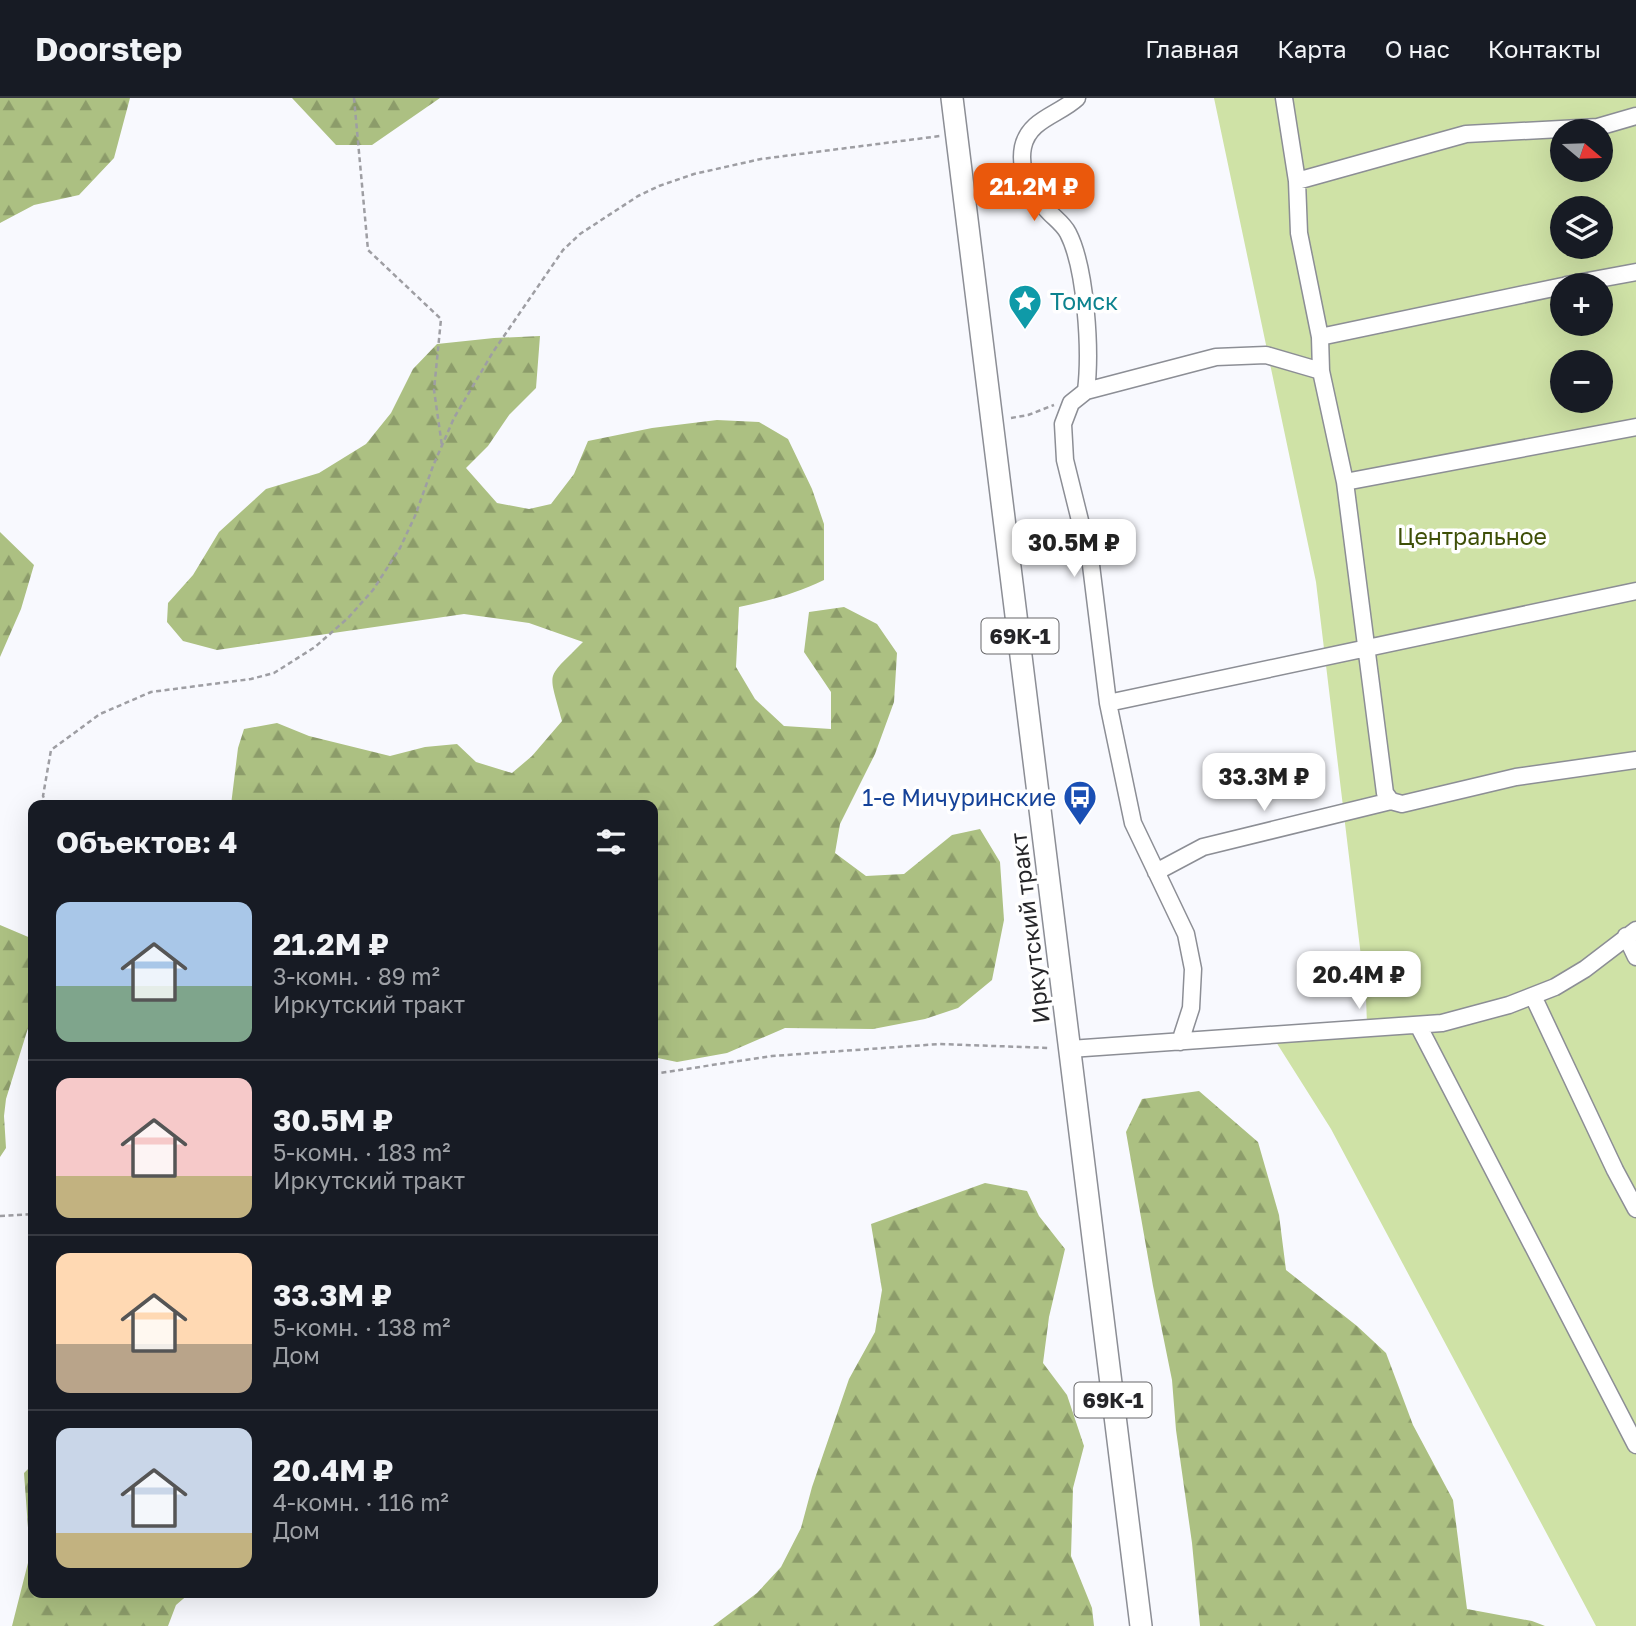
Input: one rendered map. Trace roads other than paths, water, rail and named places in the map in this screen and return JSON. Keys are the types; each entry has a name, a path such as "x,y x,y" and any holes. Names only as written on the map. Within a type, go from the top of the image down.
{"main road":[{"name":"Иркутский тракт","path":"952,98 1141,1626"}],"street":[{"path":"1077,98 1034,125 1023,146 1024,173 1037,201 1067,231 1078,262 1090,362 1086,391"},
{"path":"1284,98 1297,181 1299,233 1320,337 1321,372 1345,482 1385,793 1391,802"},
{"path":"1297,181 1466,134 1598,127 1636,116"},
{"path":"1613,277 1636,272"},
{"path":"1320,337 1550,289"},
{"path":"1180,1042 1191,1009 1193,969 1186,934 1133,822 1108,703 1091,565 1065,460 1063,424 1071,403 1086,391 1216,356 1266,355 1321,372"},
{"path":"1345,482 1636,427"},
{"path":"1108,703 1636,591"},
{"path":"1156,872 1203,847 1391,802 1402,804 1516,777 1636,760"},
{"path":"1070,1049 1442,1023 1509,1005 1555,987 1585,969 1631,933 1636,957"},
{"path":"1533,996 1636,1209"},
{"path":"1418,1025 1636,1445"}],"place":[{"name":"Томск","path":"1025,331"},
{"name":"1-е Мичуринские","path":"1080,827"}],"park label":[{"name":"Центральное","path":"1472,536"}]}
